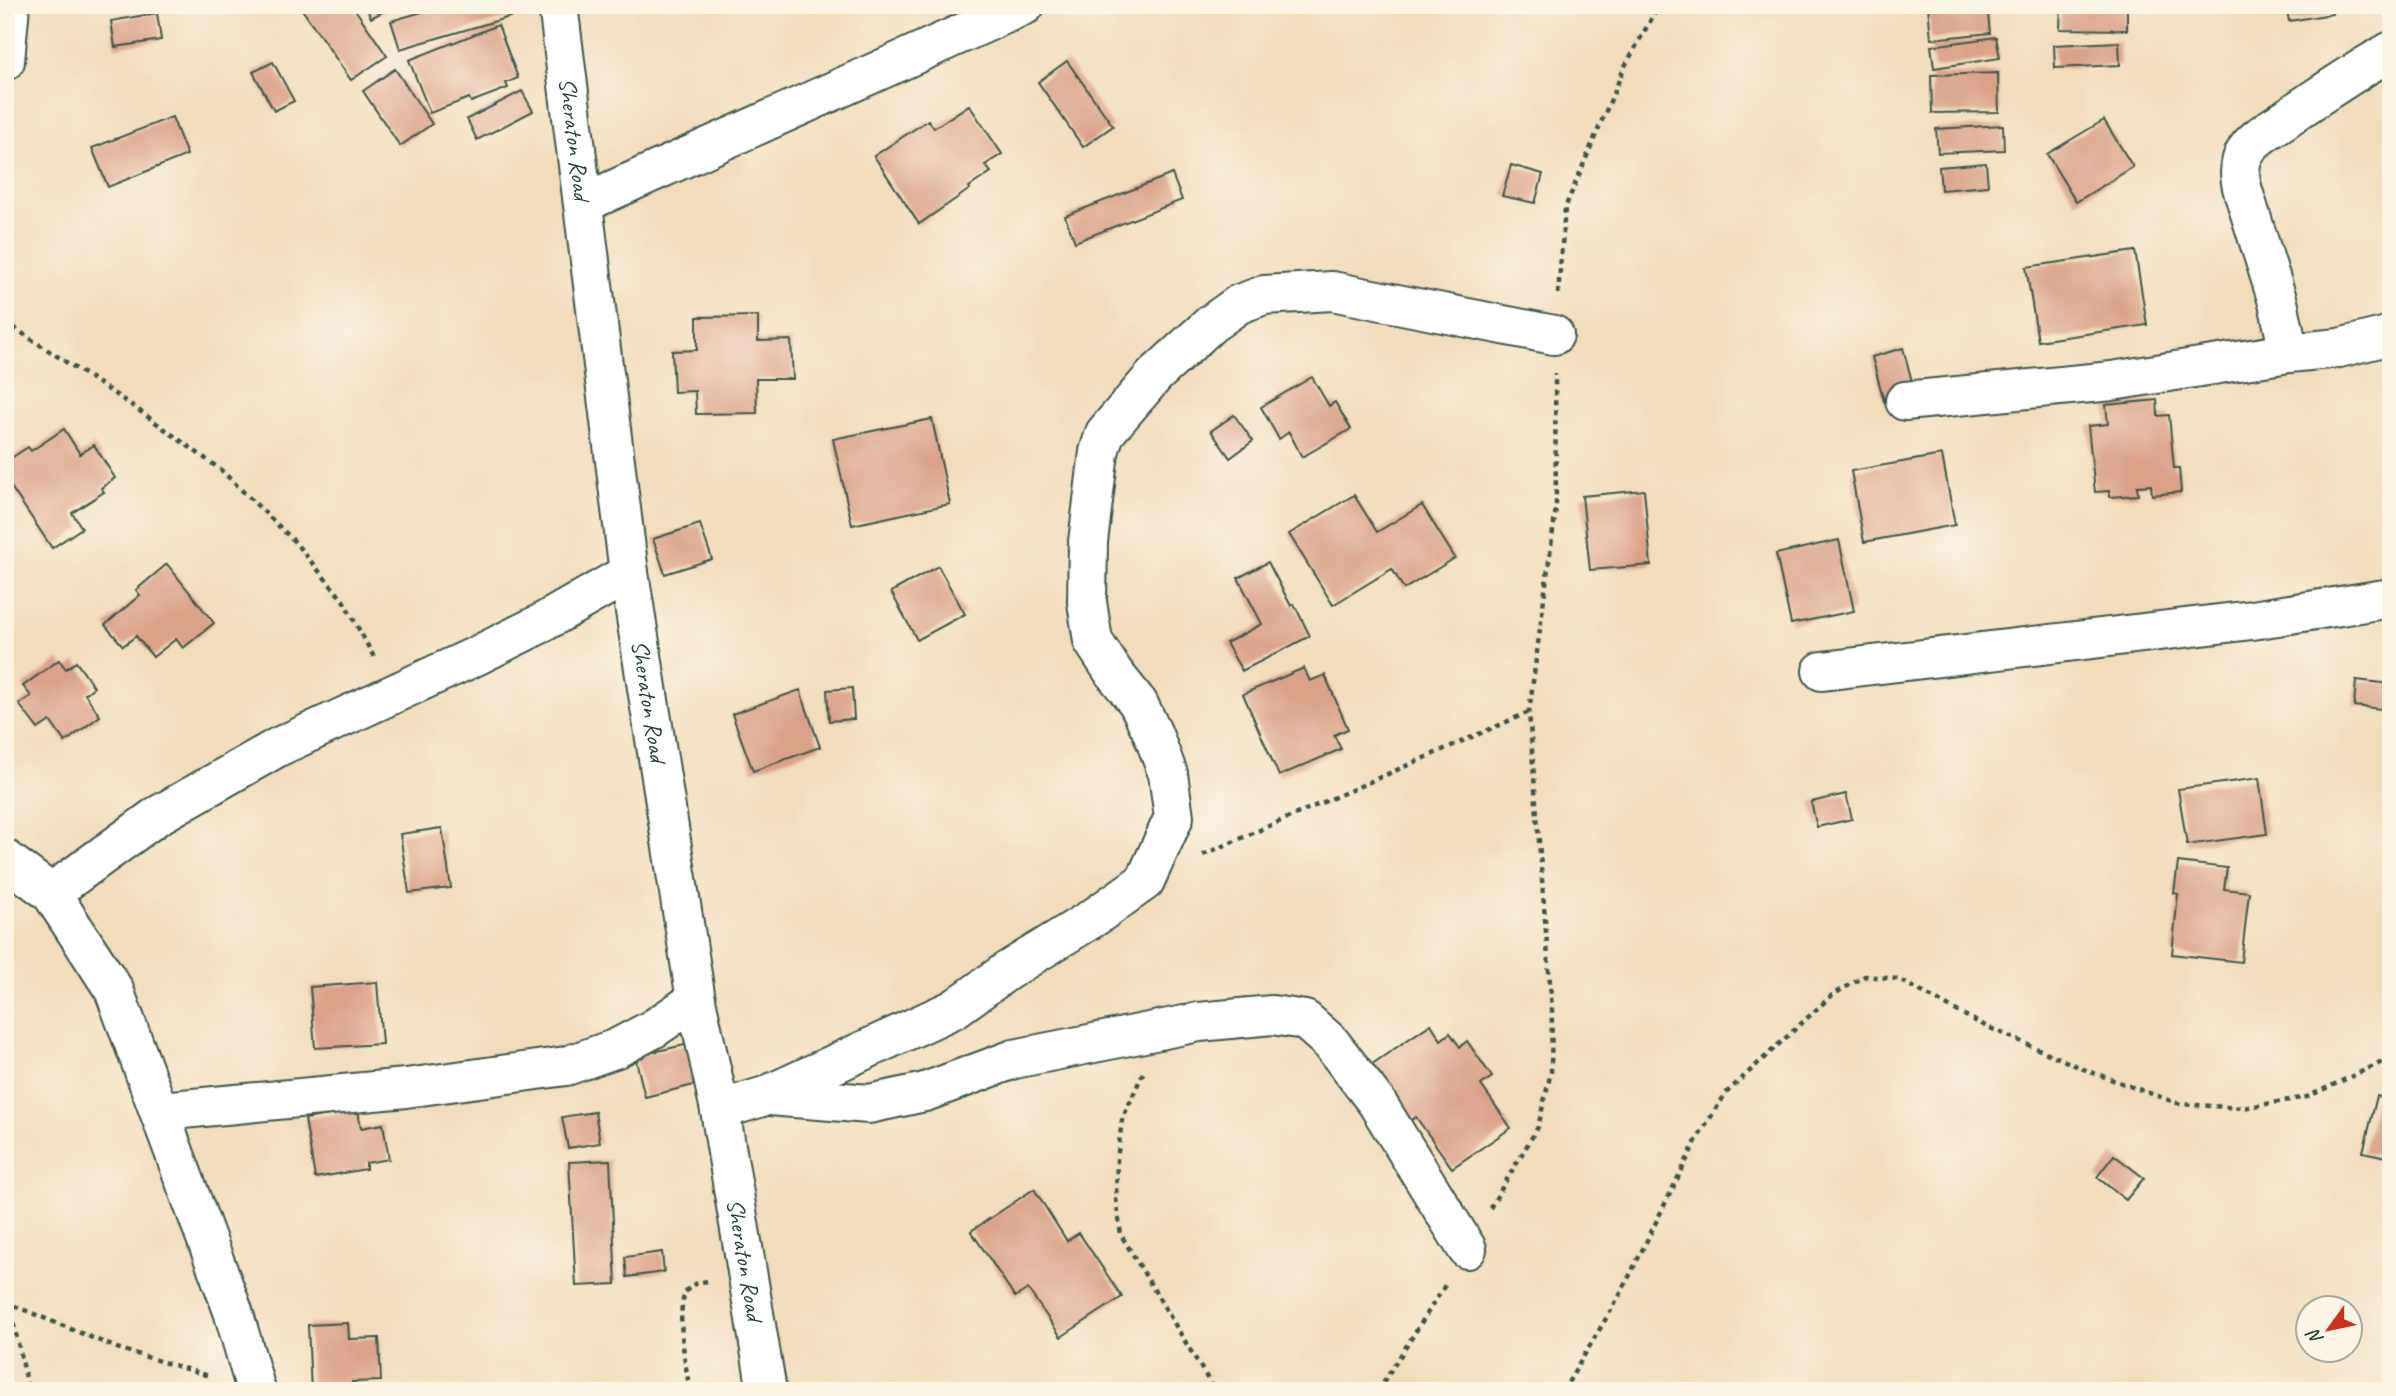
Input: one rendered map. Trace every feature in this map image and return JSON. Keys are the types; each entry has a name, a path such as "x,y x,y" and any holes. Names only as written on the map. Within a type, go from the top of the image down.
{"street":[{"path":"5,61 10,5"},
{"name":"Sheraton Road","path":"558,5 629,573 696,1000 720,1110 767,1391"},
{"path":"584,203 1025,5"},
{"path":"2289,353 2278,302 2243,191 2241,162 2249,146 2262,135 2339,81 2391,51"},
{"path":"720,1110 765,1096 954,1009 1145,881 1174,817 1168,774 1138,703 1093,641 1087,602 1088,542 1095,475 1105,433 1155,375 1211,324 1239,304 1264,295 1332,291 1554,335"},
{"path":"1905,401 2112,381 2289,353 2339,348 2391,335"},
{"path":"51,893 157,816 278,747 540,624 629,573"},
{"path":"1822,671 2252,620 2391,598"},
{"path":"5,859 51,893 114,990 233,1311 256,1391"},
{"path":"161,1111 406,1088 566,1066 617,1048 653,1029 696,1000"},
{"path":"765,1096 869,1104 925,1092 1014,1059 1199,1022 1272,1015 1305,1020 1331,1043 1377,1103 1467,1249"}],"path":[{"path":"1378,1391 1429,1312 1538,1127 1551,1072 1552,1009 1529,712 1556,508 1554,335 1565,208 1625,66 1659,5"},
{"path":"5,322 133,406 230,479 293,540 343,600 394,693"},
{"path":"1145,881 1529,712"},
{"path":"1563,1391 1620,1295 1697,1139 1726,1093 1831,996 1865,976 1898,979 1991,1028 2088,1071 2180,1104 2243,1108 2307,1097 2391,1058"},
{"path":"1163,1029 1122,1120 1116,1199 1121,1235 1215,1391"},
{"path":"690,1391 681,1307 686,1292 696,1282 748,1275"},
{"path":"7,1303 117,1348 256,1391"},
{"path":"7,1303 29,1391"}],"building":[{"path":"299,5 352,5 387,56 351,80"},
{"path":"365,5 396,5 371,18"},
{"path":"446,5 510,5 513,16 400,49 391,21"},
{"path":"1987,5 1990,33 1931,39 1928,6"},
{"path":"2061,5 2127,5 2127,30 2060,29"},
{"path":"2286,5 2331,5 2332,14 2289,21"},
{"path":"157,13 161,40 115,47 111,21"},
{"path":"498,25 518,78 506,83 508,88 471,102 469,98 430,113 409,60"},
{"path":"1996,37 2000,58 1934,68 1931,46"},
{"path":"2119,42 2120,65 2055,68 2054,45"},
{"path":"1067,61 1113,126 1083,147 1038,82"},
{"path":"273,62 294,101 274,111 253,72"},
{"path":"395,69 432,124 400,146 363,91"},
{"path":"1998,73 1999,112 1932,113 1931,75"},
{"path":"522,91 533,111 477,140 467,119"},
{"path":"969,105 1002,154 985,165 991,172 919,224 874,156 928,120 934,128"},
{"path":"172,117 187,155 108,187 92,148"},
{"path":"2104,120 2133,167 2076,202 2047,154"},
{"path":"2003,125 2004,150 1938,153 1936,129"},
{"path":"1986,163 1988,186 1941,190 1939,167"},
{"path":"1511,165 1543,174 1535,203 1502,196"},
{"path":"1172,174 1182,200 1075,242 1065,216"},
{"path":"2135,251 2147,325 2038,341 2026,267"},
{"path":"758,316 758,341 791,340 793,379 756,379 757,413 696,414 695,391 674,392 672,351 697,350 697,317"},
{"path":"1903,348 1915,393 1884,401 1872,357"},
{"path":"1312,377 1329,406 1335,402 1351,429 1302,457 1289,432 1279,439 1261,407"},
{"path":"2157,400 2158,416 2169,415 2174,468 2179,468 2181,492 2152,495 2151,485 2137,486 2138,495 2109,497 2109,491 2095,492 2088,426 2108,424 2106,405"},
{"path":"1234,415 1253,441 1230,458 1211,431"},
{"path":"932,419 950,504 852,525 833,439"},
{"path":"64,429 80,454 94,445 115,478 101,488 104,492 72,513 82,528 52,548 5,478 5,462 28,447 31,451"},
{"path":"1942,455 1955,525 1864,542 1851,471"},
{"path":"1644,490 1651,565 1590,570 1582,496"},
{"path":"1354,495 1377,532 1422,505 1455,558 1404,589 1392,569 1333,605 1289,534"},
{"path":"700,524 712,559 665,574 653,539"},
{"path":"1839,540 1854,611 1791,624 1776,554"},
{"path":"1268,562 1310,636 1242,671 1226,643 1262,624 1238,578"},
{"path":"167,564 214,623 183,648 176,639 153,657 136,636 123,646 105,625 140,595 136,590"},
{"path":"938,566 965,614 917,640 891,592"},
{"path":"59,660 66,669 76,662 94,687 85,694 100,716 65,742 50,721 38,729 19,704 31,696 23,686"},
{"path":"1304,668 1310,681 1325,675 1348,729 1334,735 1341,749 1279,776 1243,694"},
{"path":"2356,680 2391,684 2391,710 2354,706"},
{"path":"852,688 854,719 829,721 827,690"},
{"path":"800,690 820,747 753,771 732,714"},
{"path":"2259,778 2267,834 2187,845 2178,789"},
{"path":"1846,794 1852,819 1817,827 1811,802"},
{"path":"442,828 451,888 409,893 400,834"},
{"path":"2178,862 2227,868 2224,889 2249,892 2241,962 2172,954"},
{"path":"377,982 382,1044 315,1048 310,987"},
{"path":"1431,1024 1441,1040 1450,1033 1460,1047 1467,1041 1492,1077 1481,1085 1511,1128 1452,1168 1416,1117 1397,1129 1359,1073"},
{"path":"689,1044 698,1084 645,1097 635,1056"},
{"path":"2377,1096 2391,1100 2391,1158 2363,1152"},
{"path":"358,1110 361,1128 383,1124 389,1159 366,1163 366,1169 315,1178 305,1119"},
{"path":"595,1112 600,1143 568,1148 562,1117"},
{"path":"2114,1155 2144,1178 2126,1200 2097,1177"},
{"path":"610,1160 616,1284 576,1286 569,1162"},
{"path":"1034,1189 1067,1241 1079,1233 1122,1297 1061,1337 1028,1289 1015,1297 971,1231"},
{"path":"662,1252 664,1272 627,1277 625,1257"},
{"path":"348,1323 349,1339 379,1338 381,1381 352,1382 352,1391 311,1391 308,1325"}]}
